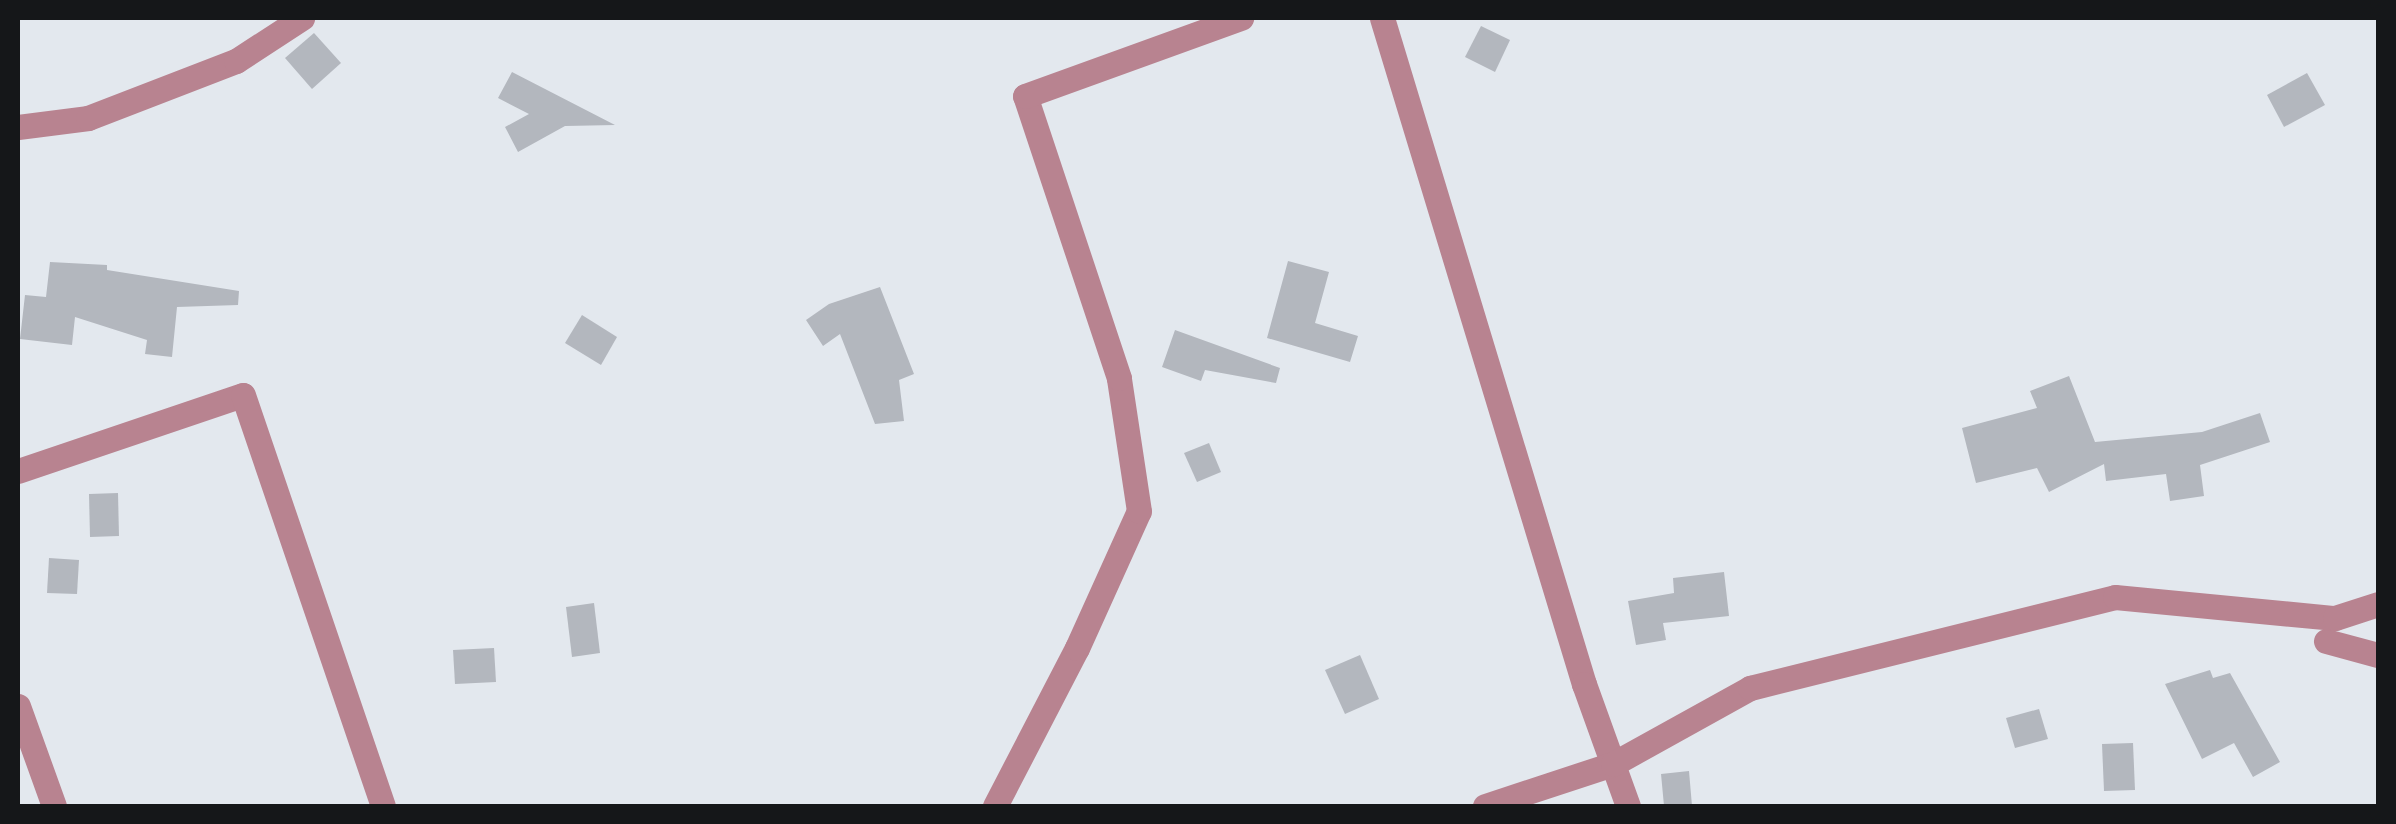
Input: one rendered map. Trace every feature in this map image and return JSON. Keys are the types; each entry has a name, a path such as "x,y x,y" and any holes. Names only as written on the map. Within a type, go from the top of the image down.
{"street":[{"path":"18,127 88,118 125,104 236,60 302,18"},
{"path":"996,806 1078,648 1138,511 1119,378 1024,96 1241,18"},
{"path":"1382,18 1584,684 1628,806"},
{"path":"18,471 243,395 382,806"},
{"path":"1485,806 1612,764 1750,688 2115,597 2335,618 2378,604"},
{"path":"2326,642 2378,655"},
{"path":"18,706 54,806"}],"building":[{"path":"1481,26 1510,40 1495,72 1465,57"},
{"path":"314,33 341,63 312,89 285,58"},
{"path":"512,72 615,125 565,126 518,152 505,127 529,114 498,98"},
{"path":"2307,73 2325,105 2284,127 2267,95"},
{"path":"1288,261 1329,272 1315,323 1358,336 1350,362 1267,338"},
{"path":"50,262 107,265 107,270 239,291 238,305 177,307 172,357 145,354 147,340 75,317 72,345 20,339 25,295 46,297"},
{"path":"880,287 914,374 899,380 904,421 875,424 840,334 823,346 806,320 829,304"},
{"path":"582,315 617,337 601,365 565,343"},
{"path":"1175,330 1280,368 1276,383 1205,370 1201,381 1162,367"},
{"path":"2069,376 2095,442 2202,432 2260,413 2270,442 2200,465 2204,496 2170,501 2166,474 2106,481 2104,464 2049,492 2037,468 1976,483 1962,428 2037,408 2030,391"},
{"path":"1209,443 1221,472 1197,482 1184,453"},
{"path":"118,493 119,536 90,537 89,494"},
{"path":"49,558 79,560 77,594 47,593"},
{"path":"1724,572 1729,616 1663,623 1666,640 1636,645 1628,601 1674,593 1673,578"},
{"path":"594,603 600,653 572,657 566,607"},
{"path":"494,648 496,682 455,684 453,650"},
{"path":"1360,655 1379,699 1345,714 1325,670"},
{"path":"2210,670 2213,678 2230,673 2280,762 2253,777 2234,743 2202,759 2165,684"},
{"path":"2039,709 2048,739 2015,748 2006,718"},
{"path":"2133,743 2135,790 2104,791 2102,744"},
{"path":"1689,771 1692,806 1664,806 1661,774"}]}
